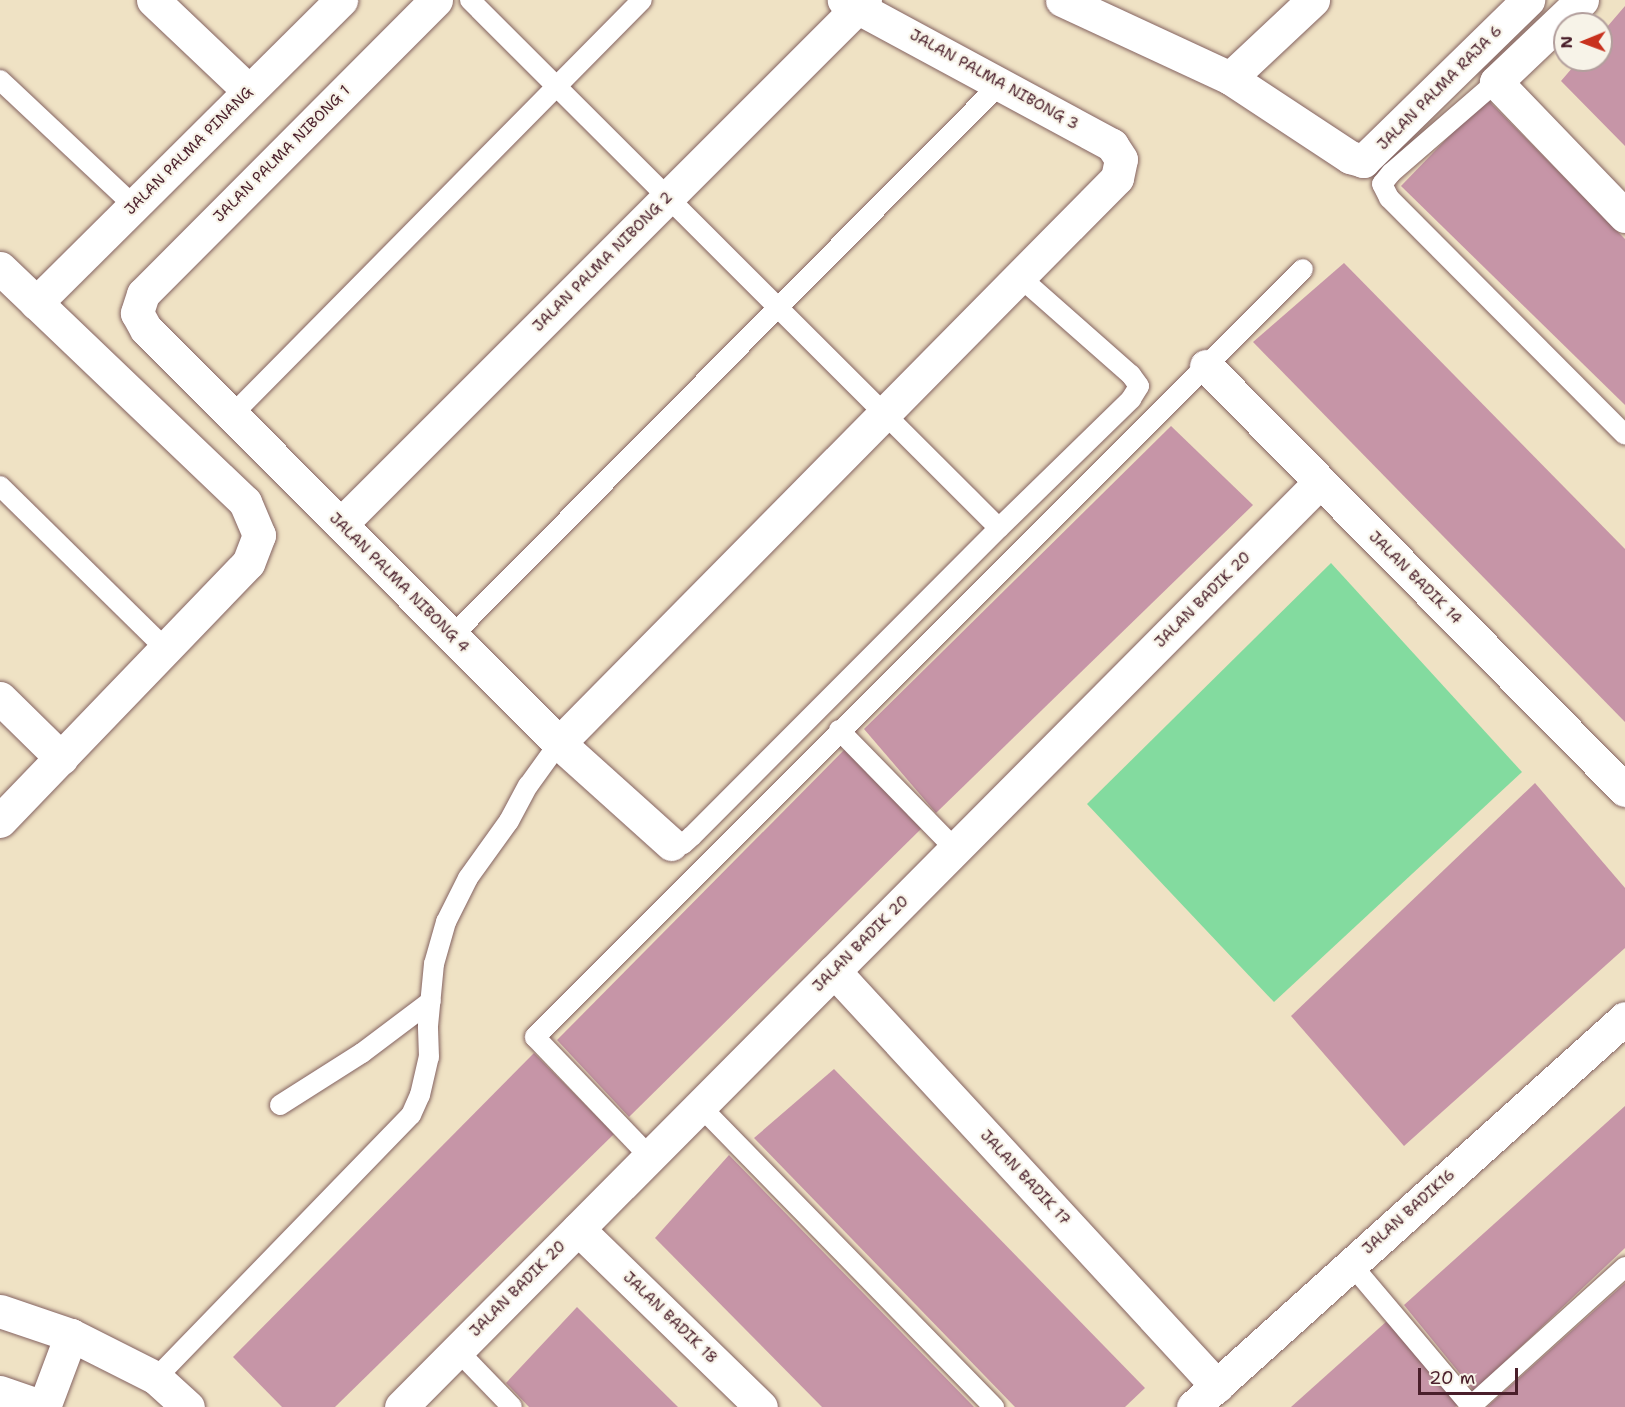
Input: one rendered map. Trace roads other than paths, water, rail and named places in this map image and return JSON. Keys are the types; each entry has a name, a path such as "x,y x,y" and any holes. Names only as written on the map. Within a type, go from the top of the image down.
{"street":[{"path":"153,0 249,91"},
{"name":"JALAN PALMA PINANG","path":"36,303 341,0"},
{"name":"JALAN PALMA NIBONG 1","path":"137,313 143,294 436,0"},
{"path":"1230,78 1313,0"},
{"name":"JALAN PALMA RAJA 6","path":"1074,2 1230,78 1350,157 1363,161 1528,0"},
{"path":"1582,0 1503,90 1625,216"},
{"name":"JALAN PALMA NIBONG 3","path":"855,2 1112,145 1121,159 1117,178 1020,277"},
{"name":"JALAN PALMA NIBONG 2","path":"341,524 667,197 855,2"},
{"path":"0,268 245,502 259,535 248,563 0,821"},
{"path":"559,743 1020,277"},
{"name":"JALAN PALMA NIBONG 4","path":"137,313 146,329 559,743 671,844"},
{"name":"JALAN BADIK 14","path":"1206,366 1623,782"},
{"name":"JALAN BADIK 20","path":"401,1407 1320,482"},
{"path":"0,698 61,758"},
{"name":"JALAN BADIK 17","path":"834,971 1205,1396"},
{"name":"JALAN BADIK16","path":"1205,1396 1625,1018"},
{"name":"JALAN BADIK 18","path":"578,1229 762,1407"},
{"path":"0,1311 71,1335 156,1378 188,1407"},
{"path":"0,1392 43,1407 71,1335"}],"lane":[{"path":"470,0 999,528"},
{"path":"232,415 642,0"},
{"path":"0,80 134,206"},
{"path":"452,636 1000,84"},
{"path":"1503,90 1391,173 1382,184 1389,198 1625,435"},
{"path":"650,1157 535,1037 839,730 1303,269"},
{"path":"671,844 683,844 692,836 1131,399 1139,386 1131,375 1020,277"},
{"path":"0,486 166,648"},
{"path":"839,730 955,849"},
{"path":"156,1378 411,1115 420,1095 429,1057 428,1026 434,964 446,922 463,887 509,821 539,768 559,743"},
{"path":"280,1105 362,1053 431,1001"},
{"path":"700,1106 994,1407"},
{"path":"1351,1264 1471,1407 1625,1267"},
{"path":"457,1350 512,1407"}]}
